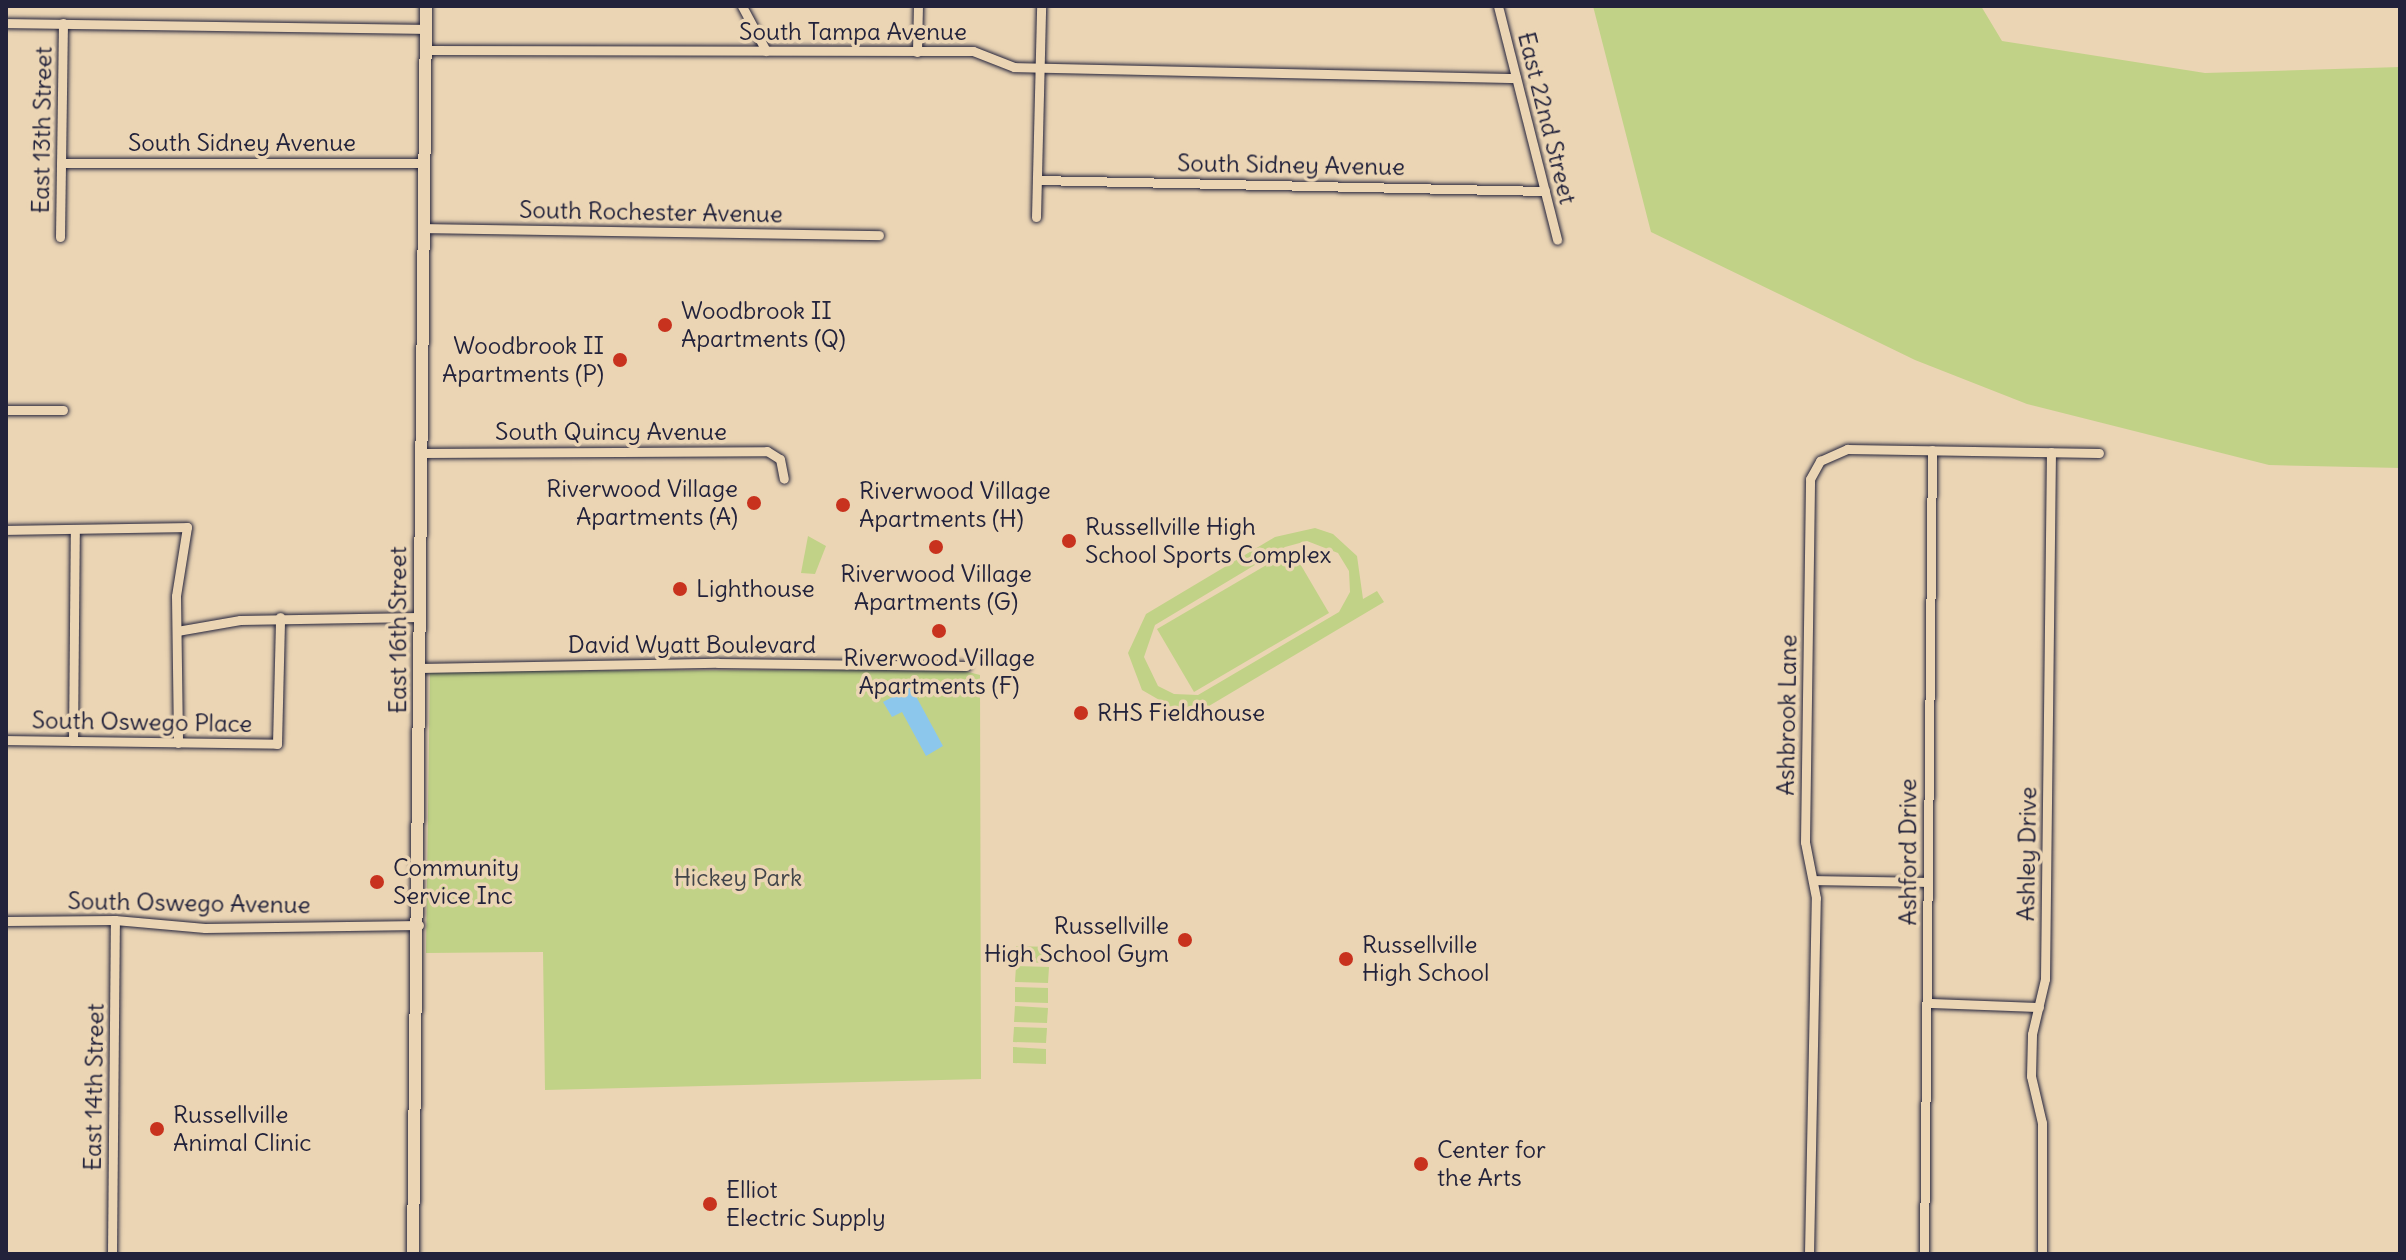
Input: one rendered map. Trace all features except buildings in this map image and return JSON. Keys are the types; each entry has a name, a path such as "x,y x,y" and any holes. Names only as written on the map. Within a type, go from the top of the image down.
{"street":[{"name":"East 16th Street","path":"413,1254 419,925 426,6"},
{"path":"742,6 766,51"},
{"path":"917,52 918,6"},
{"path":"1036,217 1041,6"},
{"name":"East 22nd Street","path":"1498,6 1557,240"},
{"path":"6,23 426,29"},
{"name":"East 13th Street","path":"60,237 63,23"},
{"name":"South Tampa Avenue","path":"426,50 973,51 1014,67 1039,69 1516,78"},
{"name":"South Sidney Avenue","path":"61,163 423,163"},
{"name":"South Sidney Avenue","path":"1037,180 1545,191"},
{"name":"South Rochester Avenue","path":"423,228 879,235"},
{"path":"6,410 63,410"},
{"name":"Ashford Drive","path":"1924,1254 1929,1003 1927,882 1932,450"},
{"name":"South Quincy Avenue","path":"421,453 767,451 780,459 784,479"},
{"name":"Ashbrook Lane","path":"1809,1254 1813,880 1805,842 1810,479 1820,461 1834,451 2099,453"},
{"name":"Ashley Drive","path":"2042,1254 2042,1123 2031,1076 2032,1034 2039,1007 2046,949 2051,452"},
{"path":"6,530 187,527 176,596 178,743"},
{"path":"73,741 75,529"},
{"path":"177,631 280,617 419,617"},
{"name":"South Oswego Place","path":"6,740 277,744 280,617"},
{"name":"David Wyatt Boulevard","path":"419,668 718,663 966,666"},
{"path":"1813,880 1927,882"},
{"name":"South Oswego Avenue","path":"6,921 115,920 205,928 419,925"},
{"name":"East 14th Street","path":"112,1254 115,920"},
{"path":"1929,1003 2039,1007"}],"green space":[{"path":"1593,6 1981,6 2002,41 2205,73 2400,67 2400,468 2269,465 2027,404 1915,360 1651,232"},
{"path":"1315,528 1333,534 1357,556 1363,599 1377,591 1384,602 1182,722 1175,709 1142,690 1128,653 1146,614 1275,537","holes":["1307,541 1338,553 1349,571 1350,592 1339,612 1198,695 1174,694 1158,686 1144,657 1155,625 1285,547"]},
{"path":"808,536 826,546 815,574 801,573"},
{"path":"1292,550 1329,613 1194,692 1157,629"},
{"name":"Hickey Park","path":"961,670 980,675 981,1079 545,1090 543,952 426,953 430,671"},
{"path":"1016,946 1049,947 1049,963 1016,962"},
{"path":"1016,966 1049,967 1048,983 1015,982"},
{"path":"1015,987 1048,988 1048,1003 1015,1002"},
{"path":"1015,1006 1048,1008 1047,1023 1014,1022"},
{"path":"1014,1027 1047,1028 1046,1043 1013,1042"},
{"path":"1013,1047 1046,1049 1046,1064 1013,1063"}],"water":[{"path":"911,687 943,746 926,756 902,712 892,717 883,702"}],"place":[{"name":"Woodbrook II Apartments (Q)","path":"665,325"},
{"name":"Woodbrook II Apartments (P)","path":"620,360"},
{"name":"Riverwood Village Apartments (A)","path":"754,503"},
{"name":"Riverwood Village Apartments (H)","path":"843,505"},
{"name":"Russellville High School Sports Complex","path":"1069,541"},
{"name":"Riverwood Village Apartments (G)","path":"936,547"},
{"name":"Lighthouse","path":"680,589"},
{"name":"Riverwood Village Apartments (F)","path":"939,631"},
{"name":"RHS Fieldhouse","path":"1081,713"},
{"name":"Community Service Inc","path":"377,882"},
{"name":"Russellville High School Gym","path":"1185,940"},
{"name":"Russellville High School","path":"1346,959"},
{"name":"Russellville Animal Clinic","path":"157,1129"},
{"name":"Center for the Arts","path":"1421,1164"},
{"name":"Elliot Electric Supply","path":"710,1204"}]}
